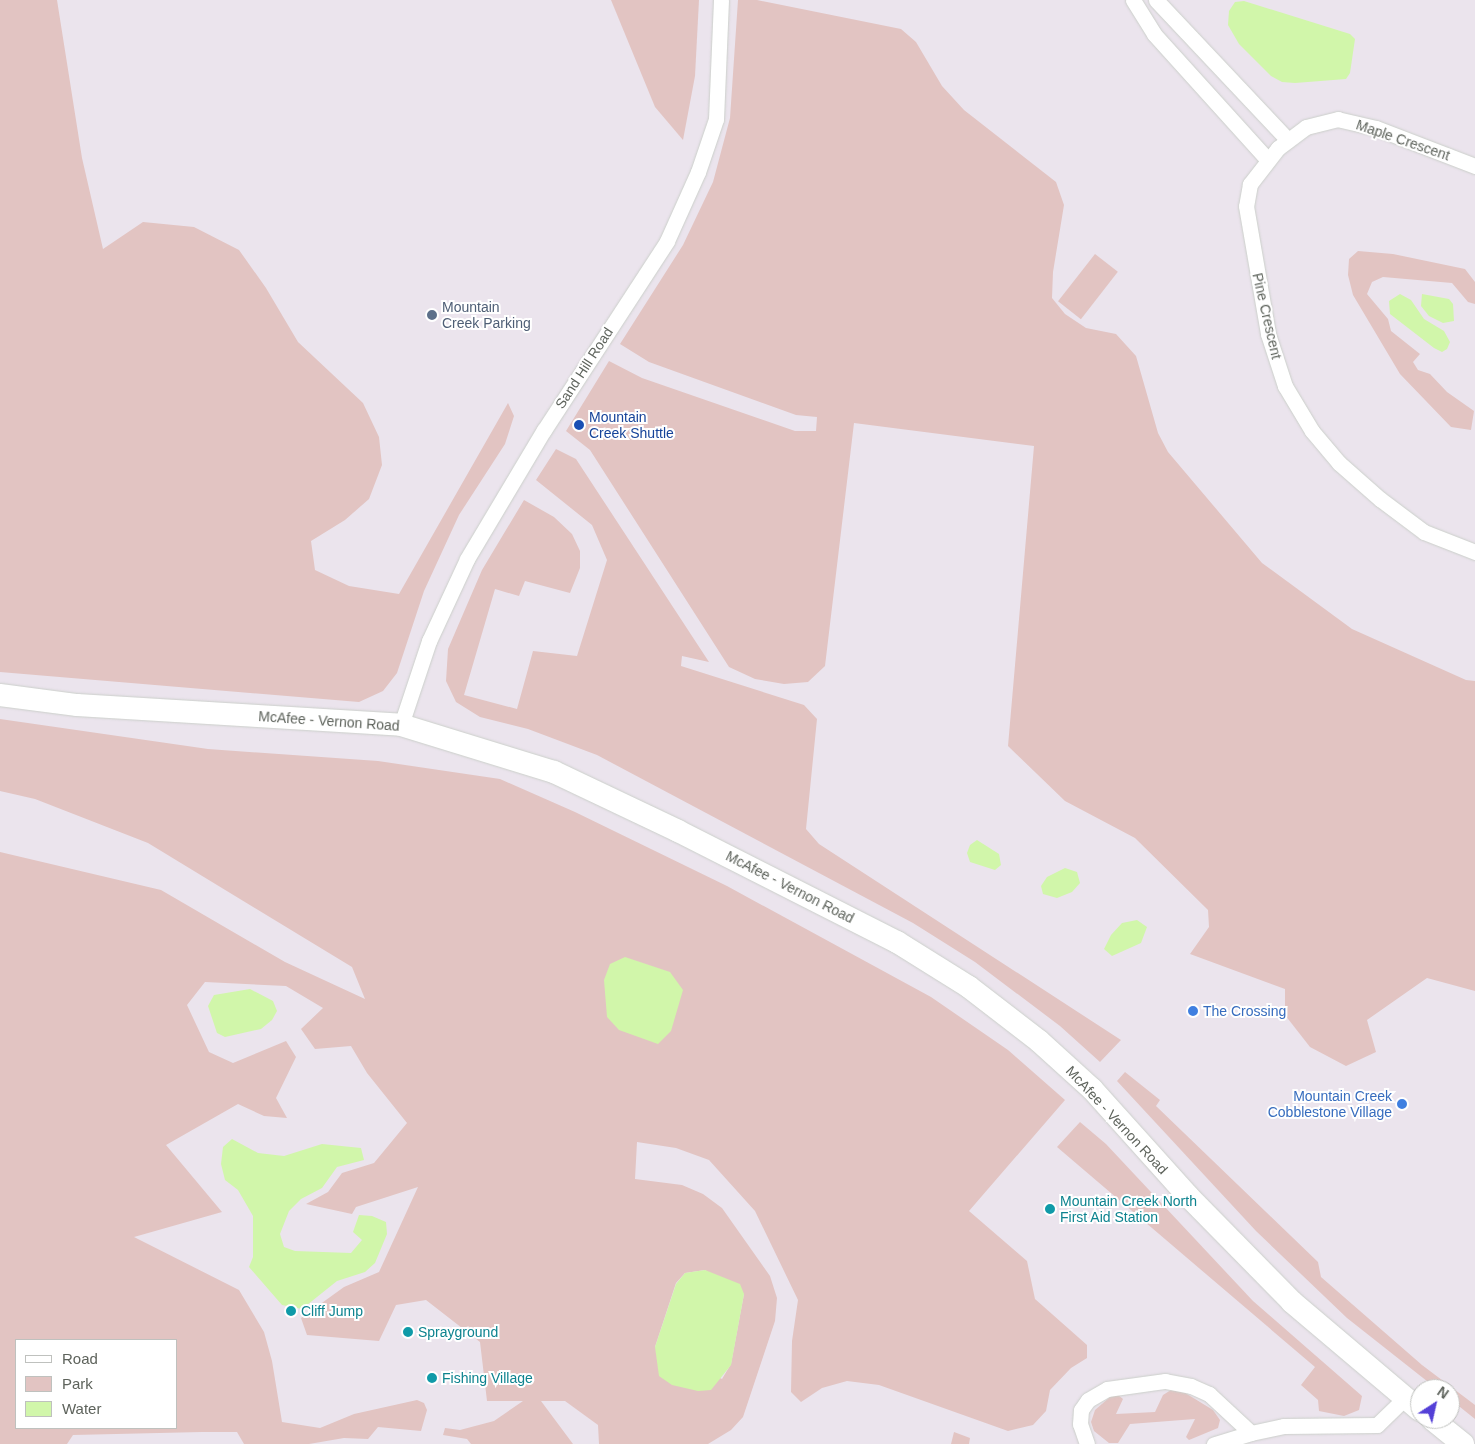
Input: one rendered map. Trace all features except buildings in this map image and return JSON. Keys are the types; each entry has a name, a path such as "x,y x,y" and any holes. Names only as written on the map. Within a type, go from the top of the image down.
{"main road":[{"name":"McAfee - Vernon Road","path":"0,695 77,705 401,725 554,772 897,942 969,987 1038,1041 1092,1089 1188,1196 1292,1302 1410,1402"},
{"path":"1444,1429 1463,1444"}],"street":[{"name":"Sand Hill Road","path":"401,725 429,641 467,559 544,430 666,241 698,172 716,118 721,0"},
{"path":"1133,0 1154,34 1267,159"},
{"path":"1156,0 1283,144"},
{"name":"Maple Crescent","path":"1283,144 1306,127 1338,119 1376,128 1475,166"},
{"name":"Pine Crescent","path":"1283,144 1267,159 1250,184 1246,206 1268,334 1285,386 1312,431 1339,464 1380,499 1424,532 1475,552"},
{"path":"1087,1444 1080,1424 1081,1410 1088,1400 1107,1389 1142,1382 1165,1381 1191,1386 1209,1394 1252,1433"},
{"path":"1214,1444 1284,1426 1378,1426 1410,1405"}],"green space":[{"path":"0,0 57,0 82,158 103,249 143,222 194,227 239,250 266,288 298,342 363,403 379,437 382,465 369,499 345,520 311,541 315,570 349,586 399,594 508,403 514,416 505,444 459,515 424,591 397,673 383,691 359,702 0,672"},
{"path":"611,0 699,0 695,76 683,140 655,107"},
{"path":"738,0 757,0 901,29 916,42 942,86 964,110 1056,182 1064,205 1053,272 1052,298 1065,314 1086,328 1116,334 1136,356 1158,433 1168,452 1262,563 1352,629 1466,680 1475,681 1475,991 1427,978 1367,1020 1376,1052 1346,1066 1310,1047 1285,1015 1285,989 1190,954 1209,927 1208,910 1135,838 1065,801 1008,746 1034,446 854,423 825,666 808,682 784,684 755,679 729,667 590,450 566,431 609,361 642,378 795,431 816,431 817,417 796,415 649,362 620,344 683,245 713,182 730,118"},
{"path":"1358,251 1393,254 1465,269 1475,282 1475,304 1468,302 1452,283 1383,277 1372,282 1367,294 1388,319 1391,331 1420,354 1413,362 1418,370 1430,374 1447,392 1474,411 1471,430 1451,427 1400,374 1353,295 1348,275 1349,259"},
{"path":"1095,254 1118,272 1081,319 1058,301"},
{"path":"556,449 576,459 709,662 682,656 681,666 804,705 817,719 806,829 819,844 1121,1040 1100,1062 1060,1026 975,962 913,923 597,755 528,729 480,717 456,702 446,681 448,649 482,570 524,500 554,517 572,534 580,551 580,568 570,593 525,581 519,596 495,589 464,695 517,709 533,651 577,656 607,560 592,525 536,480"},
{"path":"0,719 208,749 378,761 500,779 575,812 727,886 931,997 1008,1050 1065,1100 969,1211 1027,1261 1035,1299 1087,1345 1087,1358 1071,1368 1050,1390 1046,1411 1033,1425 1008,1431 879,1385 847,1381 822,1388 801,1402 791,1392 792,1341 798,1300 755,1211 709,1160 676,1148 637,1142 635,1179 682,1185 703,1194 722,1208 770,1276 777,1298 775,1321 743,1417 731,1430 708,1444 599,1444 598,1425 565,1401 541,1401 573,1444 471,1444 467,1439 443,1435 445,1428 460,1430 494,1421 523,1401 487,1401 480,1342 426,1300 396,1305 379,1341 307,1335 301,1318 344,1287 379,1272 418,1187 356,1207 352,1214 306,1204 328,1192 342,1173 374,1163 407,1123 367,1073 351,1046 315,1049 301,1029 323,1008 286,986 205,982 187,1005 209,1052 233,1063 286,1041 296,1057 276,1098 287,1118 264,1116 238,1104 166,1145 222,1212 134,1237 239,1290 264,1332 272,1361 282,1422 320,1428 354,1414 417,1400 424,1403 427,1410 421,1431 378,1427 368,1439 344,1438 309,1444 244,1444 237,1432 202,1432 73,1435 67,1444 0,1444 0,852 161,890 285,962 365,999 352,967 148,843 35,799 0,791","holes":["705,1270 744,1294 731,1364 722,1379 655,1347 676,1283 685,1273"]},
{"path":"1125,1072 1160,1100 1156,1106 1318,1262 1321,1277 1441,1379 1424,1379 1347,1318 1256,1231 1117,1081"},
{"path":"1080,1122 1106,1144 1253,1301 1362,1396 1359,1410 1344,1416 1319,1411 1318,1400 1301,1385 1315,1367 1057,1147"},
{"path":"1171,1390 1182,1391 1213,1410 1220,1420 1218,1428 1189,1440 1186,1437 1195,1419 1130,1424 1118,1443 1109,1443 1094,1431 1091,1422 1095,1410 1110,1397 1118,1395 1123,1399 1116,1414 1155,1412 1163,1395"},
{"path":"1460,1394 1475,1405 1475,1419 1460,1407"},
{"path":"954,1432 970,1438 969,1444 951,1444"}],"water":[{"path":"1244,1 1350,34 1355,39 1350,73 1346,79 1295,83 1282,82 1271,76 1239,44 1228,25 1229,11 1235,2"},
{"path":"1400,294 1411,300 1424,319 1444,331 1450,342 1447,349 1442,352 1434,348 1390,314 1389,301"},
{"path":"1422,294 1449,299 1453,304 1454,321 1443,323 1429,316 1421,306"},
{"path":"977,840 999,854 1001,865 995,870 970,862 967,853 970,845"},
{"path":"1065,868 1077,872 1080,883 1072,892 1057,898 1043,894 1041,886 1047,877"},
{"path":"1137,920 1147,927 1141,943 1112,956 1104,949 1111,935 1122,923"},
{"path":"625,957 670,972 683,990 671,1031 658,1044 619,1030 607,1017 604,980 610,964"},
{"path":"250,989 273,1001 277,1011 272,1020 261,1029 225,1037 217,1033 208,1006 214,995"},
{"path":"232,1139 258,1153 284,1156 322,1144 361,1148 364,1160 337,1167 322,1188 301,1199 289,1211 280,1234 284,1247 295,1251 351,1253 362,1240 353,1232 359,1215 372,1216 386,1222 387,1234 375,1263 365,1272 337,1281 302,1309 282,1305 249,1267 253,1257 253,1216 238,1190 225,1180 221,1164 223,1147"},
{"path":"705,1270 740,1284 744,1294 731,1365 711,1390 698,1391 672,1385 659,1376 655,1347 676,1284 685,1273"}],"place":[{"name":"Mountain Creek Parking","path":"432,315"},
{"name":"Mountain Creek Shuttle","path":"579,425"},
{"name":"The Crossing","path":"1193,1011"},
{"name":"Mountain Creek Cobblestone Village","path":"1402,1104"},
{"name":"Mountain Creek North First Aid Station","path":"1050,1209"},
{"name":"Cliff Jump","path":"291,1311"},
{"name":"Sprayground","path":"408,1332"},
{"name":"Fishing Village","path":"432,1378"}]}
